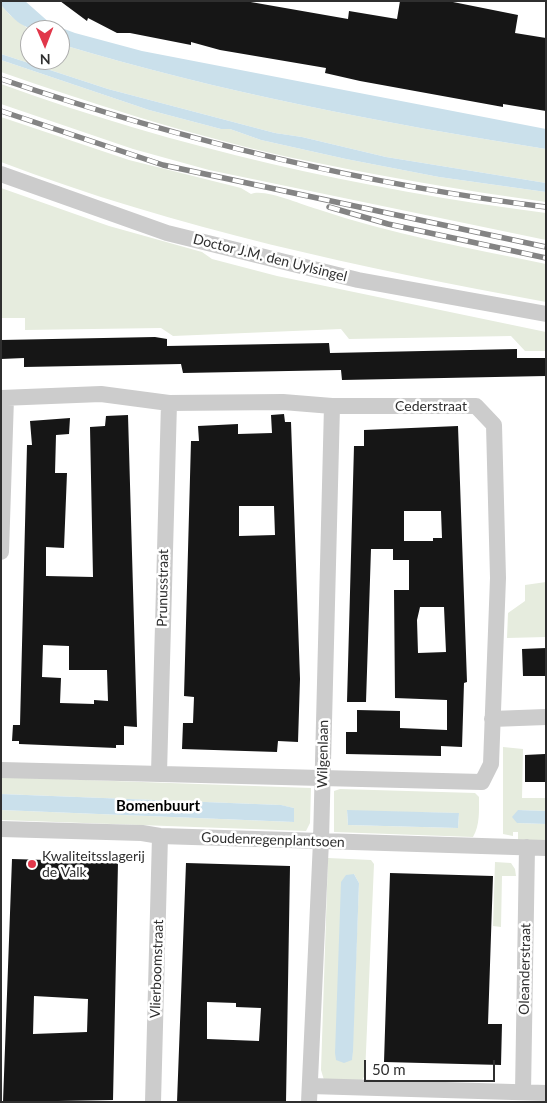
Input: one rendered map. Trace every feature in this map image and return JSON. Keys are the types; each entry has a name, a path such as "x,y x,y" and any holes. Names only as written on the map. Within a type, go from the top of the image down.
{"street":[{"name":"Doctor J.M. den Uylsingel","path":"1,174 167,233 358,280 546,314"},
{"name":"Cederstraat","path":"3,398 101,394 169,403 283,402 332,406 476,406 494,425 498,578 491,764 482,782 322,777"},
{"path":"1,552 3,398"},
{"name":"Prunusstraat","path":"159,773 169,403"},
{"name":"Wilgenlaan","path":"310,1094 321,841 332,406"},
{"path":"492,718 546,717"},
{"path":"1,770 322,777"},
{"name":"Goudenregenplantsoen","path":"1,829 546,848"},
{"name":"Vlierboomstraat","path":"153,1102 160,836"},
{"name":"Oleanderstraat","path":"523,1092 527,847"},
{"path":"310,1094 445,1096 546,1092"}],"shaded area":[{"path":"1,5 20,22 20,60 1,54"},
{"path":"70,47 180,77 301,105 546,149 546,183 386,157 302,137 275,133 108,89 50,70 70,70"},
{"path":"1,60 20,66 20,70 31,70 149,110 221,129 230,129 261,140 439,177 546,192 546,202 449,187 288,157 215,139 108,108 1,72"},
{"path":"1,84 134,128 270,164 407,192 546,213 546,240 209,170 133,149 1,104"},
{"path":"1,117 129,160 241,188 251,194 265,193 274,195 373,226 546,264 546,302 408,275 270,244 202,227 67,186 1,162"},
{"path":"1,188 109,226 202,252 212,259 277,276 546,332 546,351 525,351 511,336 349,339 341,329 173,336 161,328 25,330 25,318 1,318"},
{"path":"546,582 546,637 507,638 508,613 525,601 525,585"},
{"path":"503,747 523,749 522,798 546,798 546,811 518,810 517,823 546,824 546,842 518,841 518,832 513,832 513,836 503,834"},
{"path":"1,777 311,788 310,823 306,831 1,820 1,810 294,822 294,808 280,805 1,794"},
{"path":"340,789 475,793 479,797 477,828 473,837 334,832 334,791","holes":["347,811 459,813 458,828 348,825"]},
{"path":"328,858 371,860 374,864 365,1075 362,1080 324,1080 321,1070","holes":["354,874 359,883 352,1060"]},
{"path":"495,862 511,863 515,869 516,876 502,876 501,927 493,926"}],"water":[{"path":"1,1 25,1 46,20 20,20 20,23 1,5"},
{"path":"70,31 142,51 546,129 546,149 301,105 120,61 70,47"},
{"path":"1,54 20,60 20,66 1,60"},
{"path":"31,70 50,70 108,89 275,133 302,137 386,157 546,183 546,192 439,177 346,159 261,140 230,129 221,129 149,110"},
{"path":"1,794 281,805 294,808 294,822 1,810"},
{"path":"347,810 459,813 458,828 348,825"},
{"path":"518,810 546,811 546,824 517,823 512,817"},
{"path":"354,874 359,883 353,1051 352,1060 344,1063 336,1060 335,1053 341,882 346,875"}],"building":[{"path":"60,1 245,1 348,19 349,11 397,19 400,1 448,1 518,15 515,33 546,38 546,111 503,104 503,107 360,81 325,73 326,68 220,50 191,42 191,45 130,33 117,33 88,18 87,21"},
{"path":"155,337 167,339 167,346 329,343 330,353 517,349 517,358 546,358 546,376 342,380 341,370 183,373 181,364 24,367 24,358 1,359 1,340"},
{"path":"284,414 285,422 291,422 300,679 298,742 278,741 277,752 182,749 183,723 193,723 194,697 184,696 191,441 199,441 198,426 238,424 238,434 272,433 271,415","holes":["239,506 274,506 275,535 239,536"]},
{"path":"128,415 137,727 124,726 124,745 116,745 116,748 19,744 19,741 12,741 13,725 20,725 27,445 32,445 30,421 70,418 69,434 56,435 55,473 67,473 64,548 46,547 46,576 93,577 90,427 105,426 106,416","holes":["43,645 69,646 69,670 107,670 108,701 94,700 94,704 60,703 61,678 42,677"]},
{"path":"458,426 467,682 464,683 462,747 441,746 441,756 346,754 346,732 357,732 357,710 400,711 400,728 447,730 447,700 395,698 394,590 409,590 409,560 393,560 393,549 371,549 366,702 347,702 354,446 364,446 364,430","holes":["404,511 441,511 442,538 433,538 433,541 404,541","420,607 444,607 446,652 418,653 417,620"]},
{"path":"546,648 546,676 523,676 522,649"},
{"path":"545,754 546,782 525,782 525,755"},
{"path":"12,859 118,862 113,1100 3,1102","holes":["34,996 88,999 87,1032 33,1034"]},
{"path":"186,863 290,866 286,1102 177,1102","holes":["207,1002 236,1003 236,1007 261,1008 259,1041 207,1039"]},
{"path":"390,873 493,876 488,1024 502,1024 501,1065 384,1062"}],"railway":[{"path":"1,79 135,121 270,157 407,186 546,207"},
{"path":"1,111 163,165 546,247"},
{"path":"329,207 388,224 546,258"}],"place":[{"name":"Kwaliteitsslagerij de Valk","path":"32,864"}],"district":[{"name":"Bomenbuurt","path":"158,806"}]}
